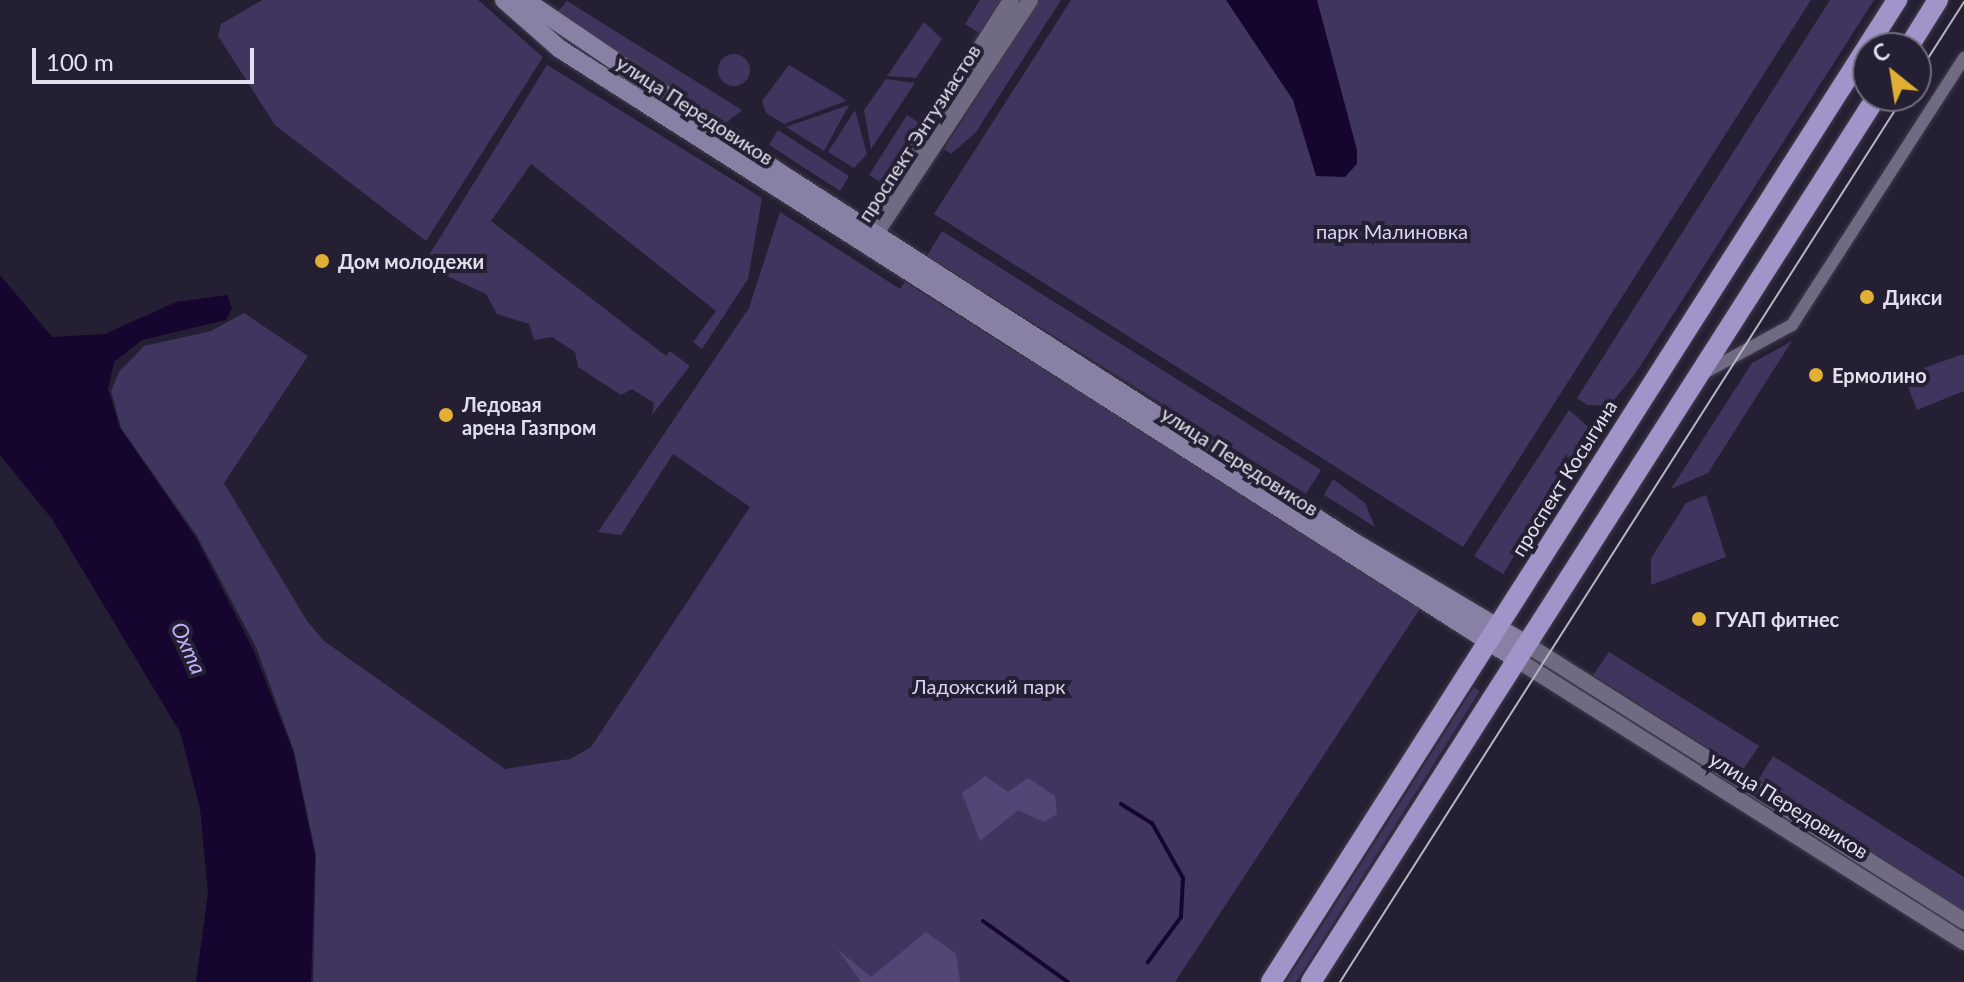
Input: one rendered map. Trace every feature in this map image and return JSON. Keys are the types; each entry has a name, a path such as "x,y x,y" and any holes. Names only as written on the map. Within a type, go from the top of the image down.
{"main road":[{"name":"улица Передовиков","path":"504,0 555,45 870,236"},
{"name":"улица Передовиков","path":"525,0 564,33 870,236 1492,636 1521,651"},
{"name":"проспект Косыгина","path":"1271,982 1897,0"},
{"path":"1918,32 1938,0"},
{"path":"1311,982 1867,112"}],"street":[{"name":"проспект Энтузиастов","path":"870,236 1011,0"},
{"name":"проспект Энтузиастов","path":"870,236 1030,0"},
{"path":"1696,376 1792,325 1964,58"},
{"name":"улица Передовиков","path":"1521,651 1964,921"},
{"name":"улица Передовиков","path":"1521,651 1964,942"}],"green space":[{"path":"262,0 478,0 543,57 426,241 275,125 218,36 221,24"},
{"path":"980,0 1001,0 979,33 965,24"},
{"path":"1039,0 1061,0 976,132 951,154 944,149"},
{"name":"парк Малиновка","path":"1071,0 1811,0 1463,547 934,214"},
{"path":"1830,0 1874,0 1635,374 1609,406 1587,405 1577,398"},
{"path":"567,1 742,110 722,126 554,16"},
{"path":"924,22 942,39 916,78 887,76"},
{"path":"734,54 745,59 750,70 745,81 734,86 723,81 718,70 723,59"},
{"path":"547,65 762,198 748,279 702,349 693,342 716,311 531,164 491,221 666,356 670,351 690,366 652,415 654,403 632,389 621,395 578,367 575,352 552,337 534,340 529,324 497,314 486,294 423,265"},
{"path":"789,65 846,101 784,124 766,113 762,101"},
{"path":"886,79 915,83 871,149 864,110"},
{"path":"849,105 824,151 786,127"},
{"path":"855,110 867,154 854,168 828,152"},
{"path":"907,115 921,124 883,184 869,175"},
{"path":"778,130 849,176 840,191 769,145"},
{"name":"Ладожский парк","path":"780,212 900,289 905,282 1421,607 1175,982 313,982 316,855 294,751 256,647 197,536 121,428 111,391 119,372 144,346 211,331 244,313 308,356 224,483 307,621 324,641 505,769 570,759 591,747 750,507 673,454 621,535 598,532 749,308"},
{"path":"942,231 1321,470 1306,494 927,256"},
{"path":"1792,341 1708,473 1671,489 1752,363"},
{"path":"1964,354 1964,391 1917,410 1903,375"},
{"path":"1569,410 1592,430 1503,574 1474,556"},
{"path":"1333,479 1365,503 1375,527 1324,495"},
{"path":"1706,495 1726,557 1651,585 1651,558 1686,503"},
{"path":"1609,652 1759,746 1743,770 1593,675"},
{"path":"1474,687 1480,691 1296,982 1286,982"},
{"path":"1773,756 1964,877 1964,911 1758,780"}],"shaded area":[{"path":"985,776 1008,792 1028,778 1055,796 1057,814 1044,822 1018,810 980,841 962,793"},
{"path":"926,932 956,954 960,982 861,982 837,949 871,977"}],"water":[{"path":"1226,0 1317,0 1357,150 1357,164 1345,177 1316,176 1293,100"},
{"name":"Охта","path":"0,275 52,337 105,334 176,302 227,295 232,308 226,320 142,340 114,362 108,389 120,428 196,538 253,649 293,751 315,856 311,982 196,982 208,893 200,808 180,732 52,519 0,455"}],"waterway":[{"path":"1121,804 1152,823 1183,878 1181,917 1148,962"},
{"path":"983,921 1068,982"}],"tram line":[{"path":"1932,52 1964,2"},
{"path":"1340,982 1894,112"}],"place":[{"name":"Дом молодежи","path":"322,261"},
{"name":"Дикси","path":"1867,297"},
{"name":"Ермолино","path":"1816,375"},
{"name":"Ледовая арена Газпром","path":"446,415"},
{"name":"ГУАП фитнес","path":"1699,619"}]}
